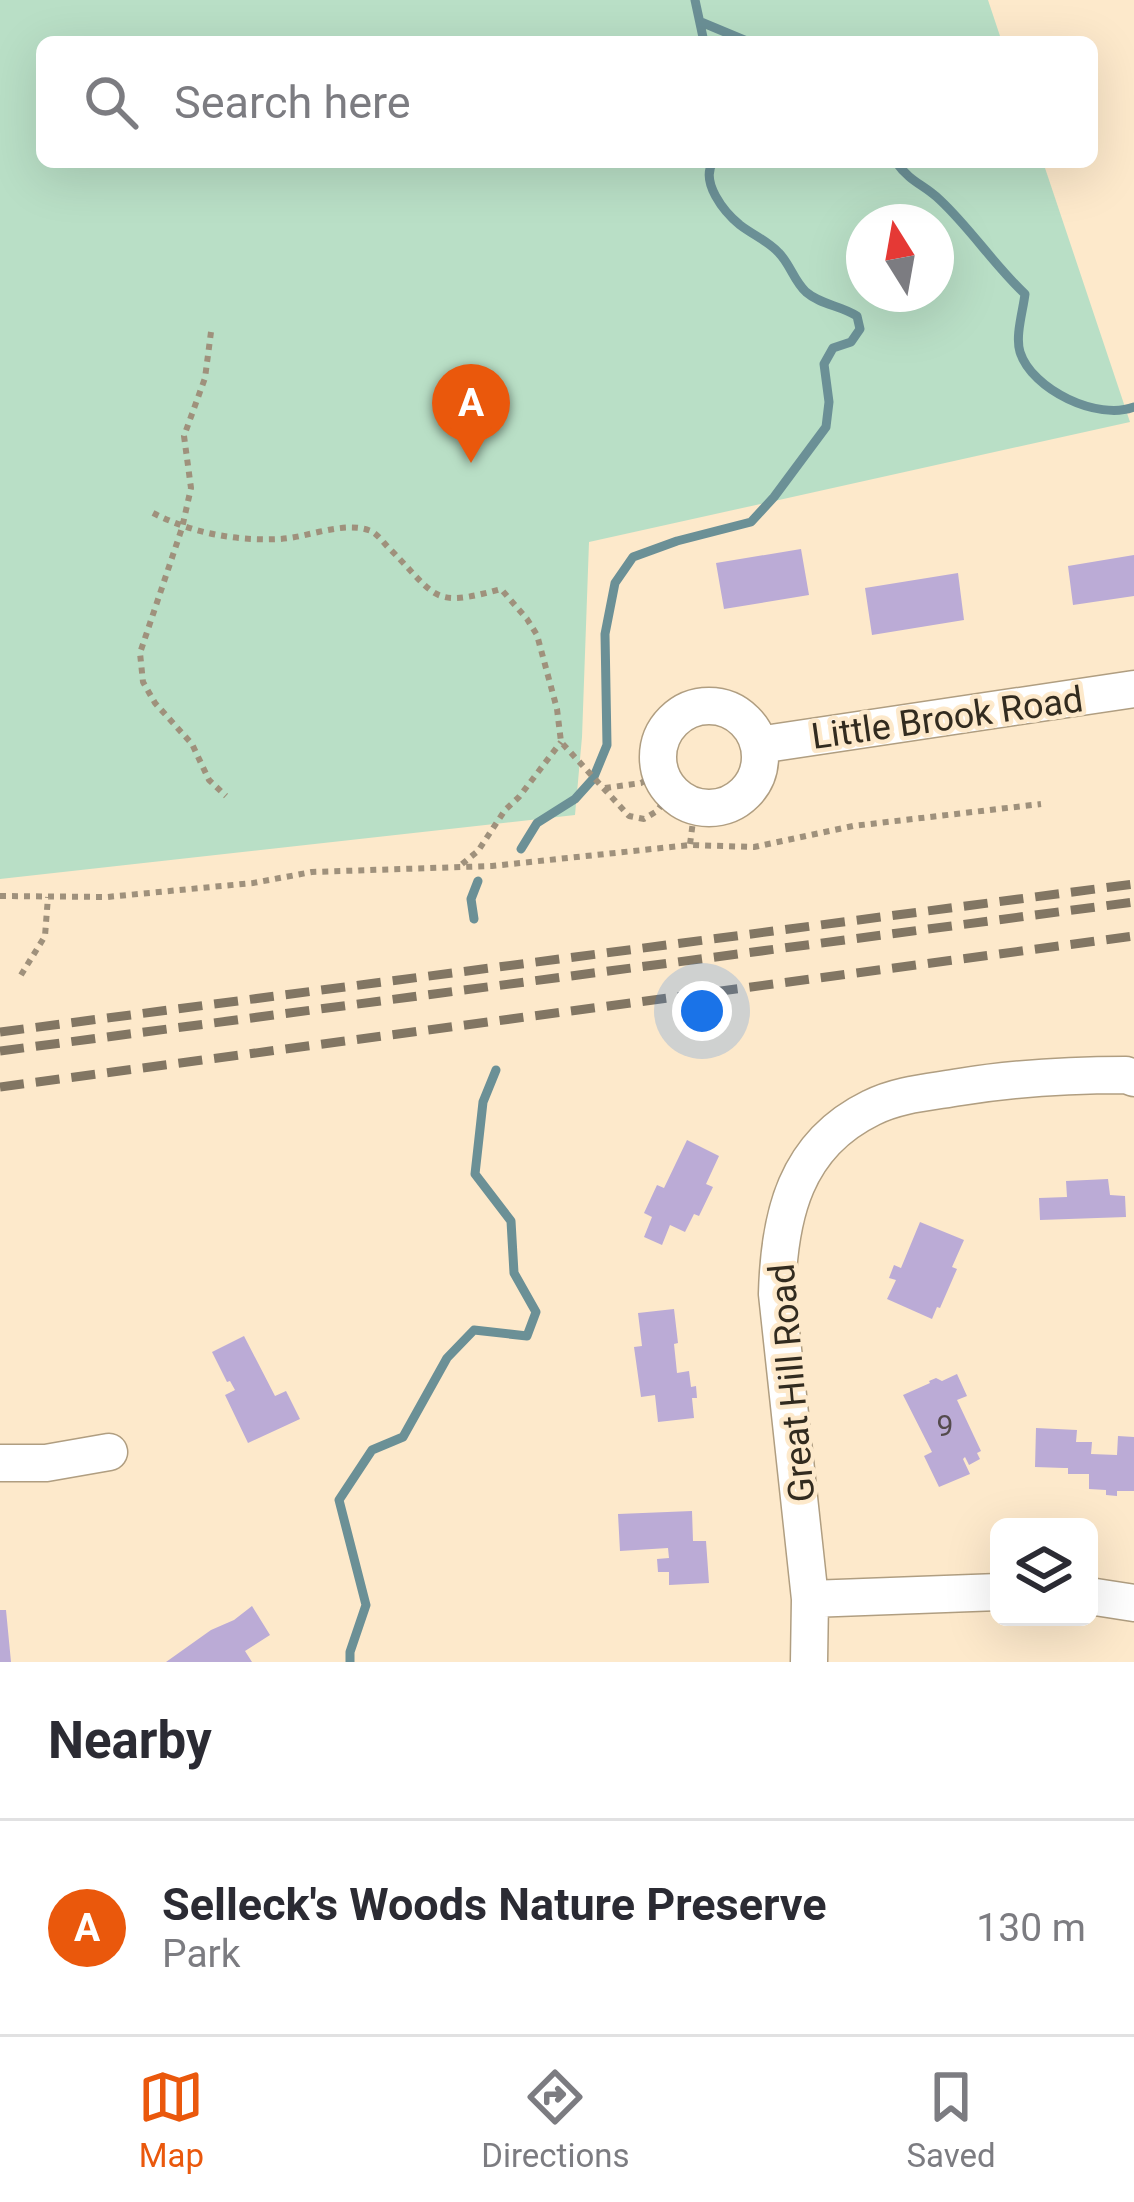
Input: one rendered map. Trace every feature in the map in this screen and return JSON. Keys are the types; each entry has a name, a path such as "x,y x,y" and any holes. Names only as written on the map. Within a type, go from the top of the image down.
{"street":[{"name":"Little Brook Road","path":"759,745 1134,689"},
{"name":"Little Brook Road","path":"715,706 736,713 759,745 760,767 753,783 742,796 717,808 675,790 658,750 674,720 693,709 715,706"},
{"name":"Great Hill Road","path":"809,1662 810,1600 777,1294 778,1252 787,1208 807,1162 832,1131 873,1106 908,1096 1071,1075 1134,1078"},
{"path":"0,1462 46,1463 109,1452"},
{"path":"810,1600 990,1592"},
{"path":"1098,1597 1134,1603"}],"path":[{"path":"211,332 205,378 184,436 191,488 140,652 143,682 155,704 192,744 209,780 226,796"},
{"path":"153,513 182,528 231,537 280,539 345,529 373,531 438,597 458,599 501,589 537,635 561,742 585,770 629,816 644,819 675,790"},
{"path":"459,866 478,851 561,742"},
{"path":"602,787 641,783 675,790"},
{"path":"675,790 690,845"},
{"path":"0,896 107,897 253,884 312,872 492,866 690,845 754,848 853,826 1041,804"},
{"path":"21,974 45,936 48,897"}],"green space":[{"path":"0,0 988,0 1000,36 36,36 36,168 1045,168 1130,422 589,542 575,815 0,879"}],"building":[{"path":"801,549 809,595 724,609 716,563"},
{"path":"1134,555 1134,596 1073,605 1068,566"},
{"path":"958,573 964,620 872,635 865,588"},
{"path":"687,1140 719,1156 706,1184 713,1187 685,1232 670,1225 662,1245 644,1237 652,1217 644,1213 657,1185 664,1188"},
{"path":"1108,1179 1110,1195 1125,1196 1126,1217 1040,1220 1039,1198 1067,1197 1066,1181"},
{"path":"920,1222 964,1240 952,1267 957,1269 932,1319 887,1299 896,1280 889,1278 894,1265 901,1268"},
{"path":"674,1309 677,1373 689,1371 697,1398 692,1398 694,1418 658,1422 655,1395 641,1397 634,1347 642,1346 638,1313"},
{"path":"244,1336 275,1396 286,1391 300,1419 248,1443 225,1395 235,1390 212,1352"},
{"path":"957,1374 967,1396 957,1400 981,1451 977,1453 980,1459 969,1465 965,1457 970,1474 939,1487 924,1456 932,1452 903,1395 936,1378 942,1381"},
{"path":"1036,1428 1077,1430 1076,1442 1092,1442 1091,1454 1117,1455 1118,1436 1134,1437 1134,1491 1106,1495 1106,1490 1089,1489 1089,1474 1035,1467"},
{"path":"692,1511 693,1541 706,1541 709,1583 669,1585 669,1572 658,1572 657,1559 669,1558 668,1548 620,1551 618,1514"},
{"path":"252,1606 270,1635 245,1651 252,1662 166,1662 211,1630"},
{"path":"0,1610 6,1610 11,1662 0,1662"}],"waterway":[{"path":"695,0 703,36"},
{"path":"701,22 735,36"},
{"path":"521,849 537,823 575,799 593,779 607,745 605,634 615,583 633,557 751,522 826,427 829,402 824,364 833,348 851,342 860,329 857,316 806,292 779,253 727,212 712,187 711,168"},
{"path":"901,168 951,211 1025,294 1019,346 1038,379 1085,406 1103,410 1134,407"},
{"path":"474,919 471,899 478,881"},
{"path":"350,1662 366,1605 339,1500 372,1450 403,1437 447,1358 474,1330 527,1336 536,1312 514,1273 511,1221 475,1174 483,1102 496,1070"}],"railway":[{"path":"0,1032 1134,884"},
{"path":"0,1051 1134,902"},
{"path":"0,1087 1134,936"}],"place":[{"name":"Selleck's Woods Nature Preserve","path":"471,463"}]}
